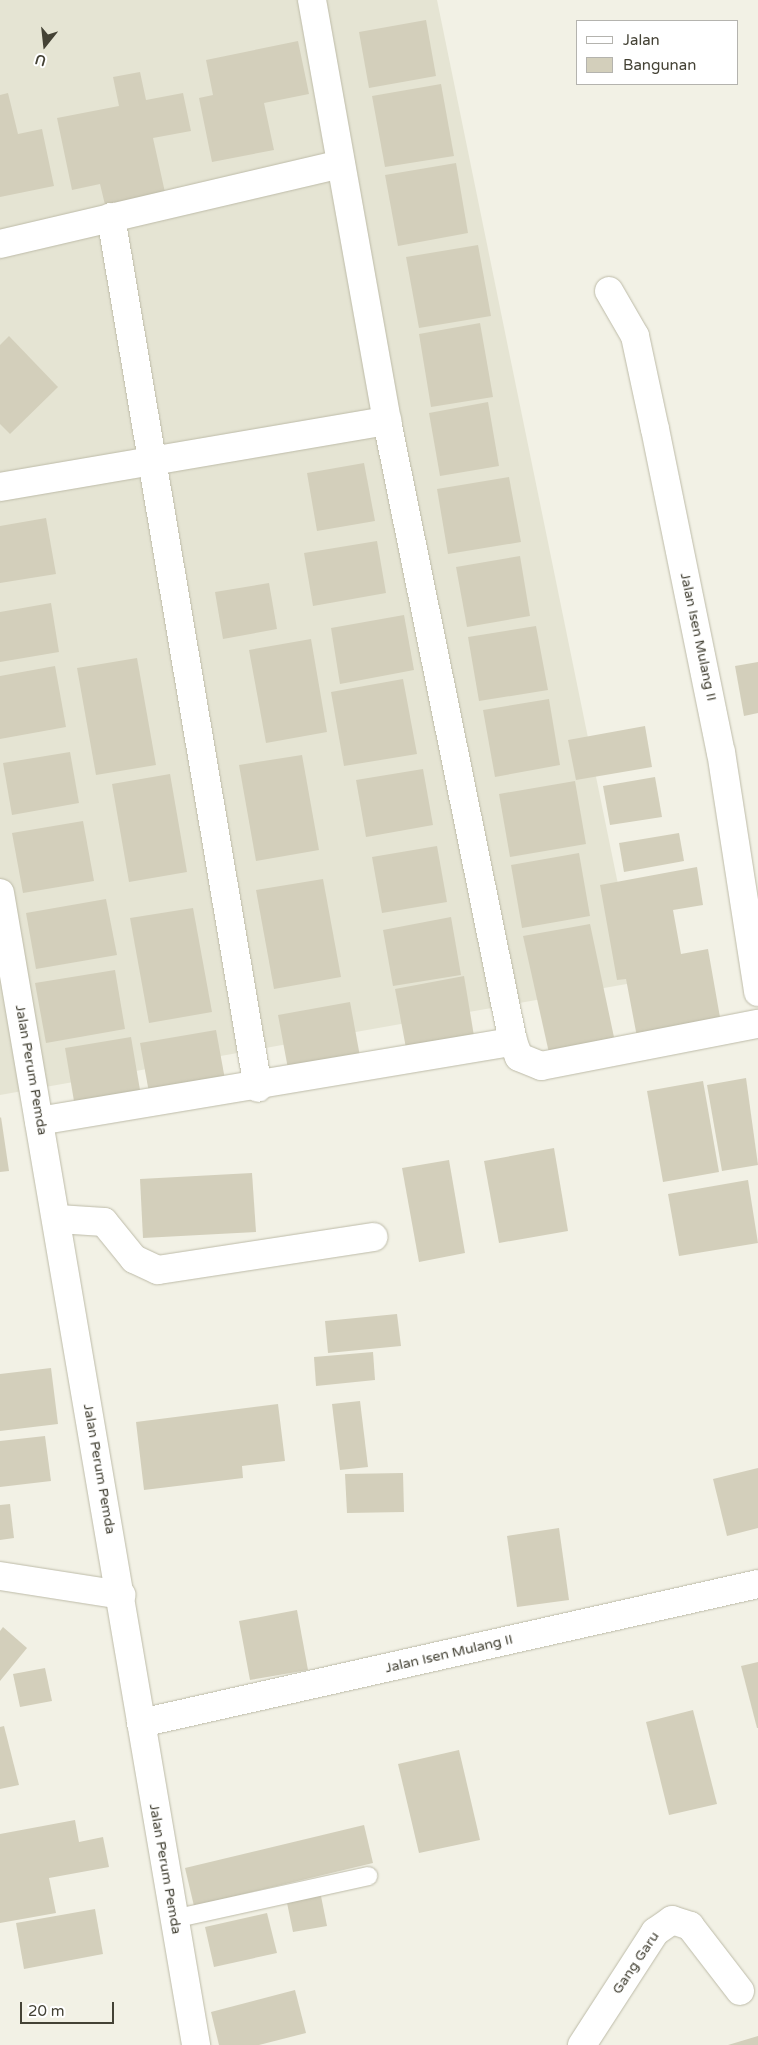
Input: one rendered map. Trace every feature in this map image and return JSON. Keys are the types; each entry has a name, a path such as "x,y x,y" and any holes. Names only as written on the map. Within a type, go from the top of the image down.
{"street":[{"path":"312,0 387,421 513,1042 520,1057 541,1066 758,1024"},
{"path":"0,244 340,164"},
{"path":"111,218 154,461 258,1088"},
{"name":"Jalan Isen Mulang II","path":"609,290 635,336 655,429 721,752 758,992"},
{"path":"0,487 387,421"},
{"name":"Jalan Perum Pemda","path":"0,893 122,1595 173,1919 196,2045"},
{"path":"40,1122 258,1088 513,1042"},
{"path":"58,1219 104,1222 134,1259 158,1270 372,1237"},
{"path":"0,1576 122,1595"},
{"name":"Jalan Isen Mulang II","path":"141,1723 758,1584"},
{"name":"Gang Garu","path":"582,2045 655,1932 672,1920 690,1926 740,1991"}],"lane":[{"path":"173,1919 368,1876"}],"shaded area":[{"path":"0,0 437,0 638,982 0,1095"}],"building":[{"path":"426,20 436,76 369,88 359,32"},
{"path":"298,41 309,94 264,103 274,150 212,162 199,98 213,95 206,60"},
{"path":"140,72 146,100 183,93 191,131 153,138 166,197 106,209 100,184 72,190 57,118 119,106 113,77"},
{"path":"441,84 454,156 385,167 372,96"},
{"path":"8,93 18,134 42,129 54,186 0,197 0,95"},
{"path":"456,163 468,233 398,246 385,175"},
{"path":"478,245 491,316 419,328 406,257"},
{"path":"480,323 493,397 431,407 419,334"},
{"path":"9,336 58,387 10,434 0,424 0,345"},
{"path":"488,402 499,466 440,476 429,413"},
{"path":"364,463 375,521 317,531 307,473"},
{"path":"509,477 521,542 448,554 437,489"},
{"path":"46,518 56,574 0,583 0,526"},
{"path":"377,541 386,593 313,606 304,553"},
{"path":"520,556 530,616 467,627 456,567"},
{"path":"269,583 277,629 223,639 215,592"},
{"path":"51,603 59,652 0,662 0,612"},
{"path":"404,615 414,670 340,684 331,628"},
{"path":"536,626 548,690 479,701 468,637"},
{"path":"311,639 327,732 266,743 249,650"},
{"path":"137,658 156,765 96,775 77,668"},
{"path":"758,662 758,713 744,716 735,666"},
{"path":"55,666 66,727 0,739 0,676"},
{"path":"403,679 417,754 344,766 331,692"},
{"path":"549,699 560,765 495,777 483,710"},
{"path":"645,726 652,767 576,780 568,740"},
{"path":"70,752 79,803 12,815 3,763"},
{"path":"302,755 319,850 256,861 239,765"},
{"path":"423,769 433,825 366,837 356,780"},
{"path":"170,774 187,872 129,882 112,784"},
{"path":"655,777 662,817 610,825 603,786"},
{"path":"575,781 586,844 510,857 499,794"},
{"path":"83,821 94,881 23,893 12,833"},
{"path":"679,833 684,861 624,872 619,843"},
{"path":"437,846 447,902 382,913 372,857"},
{"path":"579,853 590,916 522,928 511,865"},
{"path":"697,867 703,905 673,910 681,954 708,949 721,1023 637,1037 626,979 617,980 600,885"},
{"path":"323,879 341,977 274,989 256,890"},
{"path":"106,899 117,955 36,969 26,913"},
{"path":"193,908 212,1012 149,1023 130,918"},
{"path":"451,917 461,975 393,986 383,930"},
{"path":"590,924 615,1042 549,1053 523,936"},
{"path":"115,970 125,1029 46,1043 35,983"},
{"path":"464,976 474,1036 406,1048 395,989"},
{"path":"350,1002 361,1062 289,1074 278,1015"},
{"path":"216,1030 226,1085 150,1098 140,1043"},
{"path":"131,1037 141,1096 75,1107 65,1048"},
{"path":"746,1078 758,1165 722,1171 707,1085"},
{"path":"703,1081 719,1172 663,1182 647,1091"},
{"path":"0,1118 9,1171 0,1172"},
{"path":"554,1148 568,1231 499,1243 484,1161"},
{"path":"449,1160 465,1253 419,1262 402,1168"},
{"path":"252,1173 256,1232 143,1238 140,1179"},
{"path":"748,1180 758,1243 679,1256 668,1194"},
{"path":"397,1314 401,1346 328,1353 325,1321"},
{"path":"373,1352 375,1380 316,1386 314,1357"},
{"path":"51,1368 58,1424 0,1431 0,1374"},
{"path":"360,1401 368,1467 340,1470 332,1404"},
{"path":"278,1404 285,1461 242,1466 243,1478 144,1490 136,1422"},
{"path":"45,1436 51,1481 0,1487 0,1441"},
{"path":"758,1468 758,1528 727,1536 713,1479"},
{"path":"403,1473 404,1512 347,1513 345,1474"},
{"path":"10,1504 14,1538 0,1540 0,1505"},
{"path":"559,1528 569,1600 517,1607 507,1536"},
{"path":"297,1610 308,1670 250,1680 239,1621"},
{"path":"3,1627 27,1648 0,1681 0,1631"},
{"path":"758,1662 758,1728 757,1728 741,1666"},
{"path":"45,1668 52,1701 20,1707 13,1674"},
{"path":"693,1710 717,1804 669,1815 646,1722"},
{"path":"4,1726 19,1785 0,1789 0,1727"},
{"path":"459,1750 480,1840 419,1853 398,1764"},
{"path":"75,1820 79,1842 103,1837 109,1867 49,1878 56,1913 0,1923 0,1834"},
{"path":"364,1825 373,1863 194,1906 185,1868"},
{"path":"320,1891 327,1926 293,1932 286,1898"},
{"path":"95,1909 103,1954 24,1969 16,1923"},
{"path":"267,1913 277,1953 214,1967 205,1927"},
{"path":"295,1990 306,2033 259,2045 219,2045 211,2012"},
{"path":"758,2036 758,2045 728,2045"}]}
